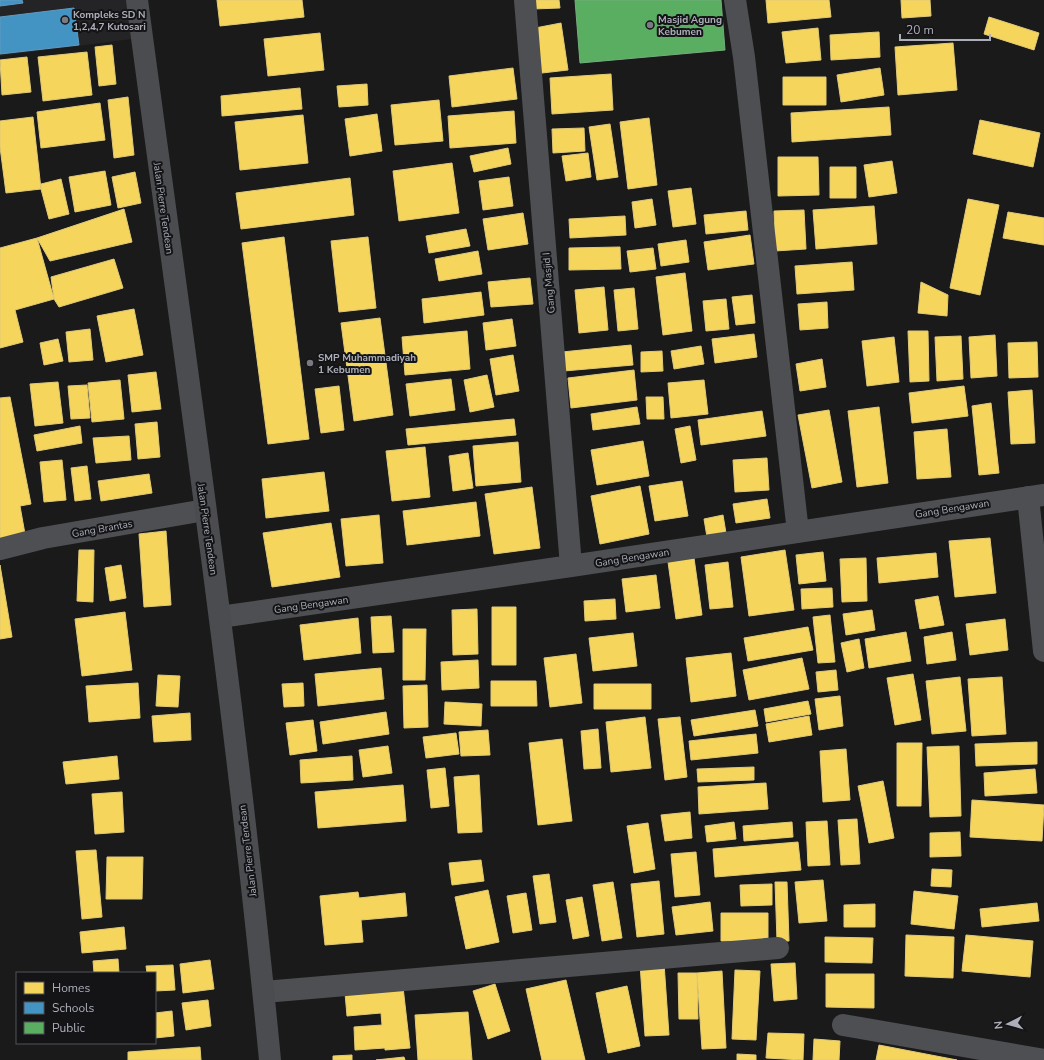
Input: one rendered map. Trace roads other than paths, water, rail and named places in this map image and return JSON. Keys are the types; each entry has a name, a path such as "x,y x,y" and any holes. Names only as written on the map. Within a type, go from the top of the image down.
{"main road":[{"name":"Jalan Pierre Tendean","path":"137,0 220,617 264,992 270,1060"}],"street":[{"name":"Gang Masjid I","path":"525,0 571,566"},
{"path":"735,0 744,57 798,532"},
{"name":"Gang Bengawan","path":"220,617 1036,496"},
{"path":"1036,496 1044,651"},
{"name":"Gang Brantas","path":"0,549 43,538 205,510"},
{"path":"264,992 778,948"},
{"path":"843,1025 1044,1060"}],"place":[{"name":"Kompleks SD N 1,2,4,7 Kutosari","path":"65,20"},
{"name":"Masjid Agung Kebumen","path":"650,25"},
{"name":"SMP Muhammadiyah 1 Kebumen","path":"310,363"}]}
